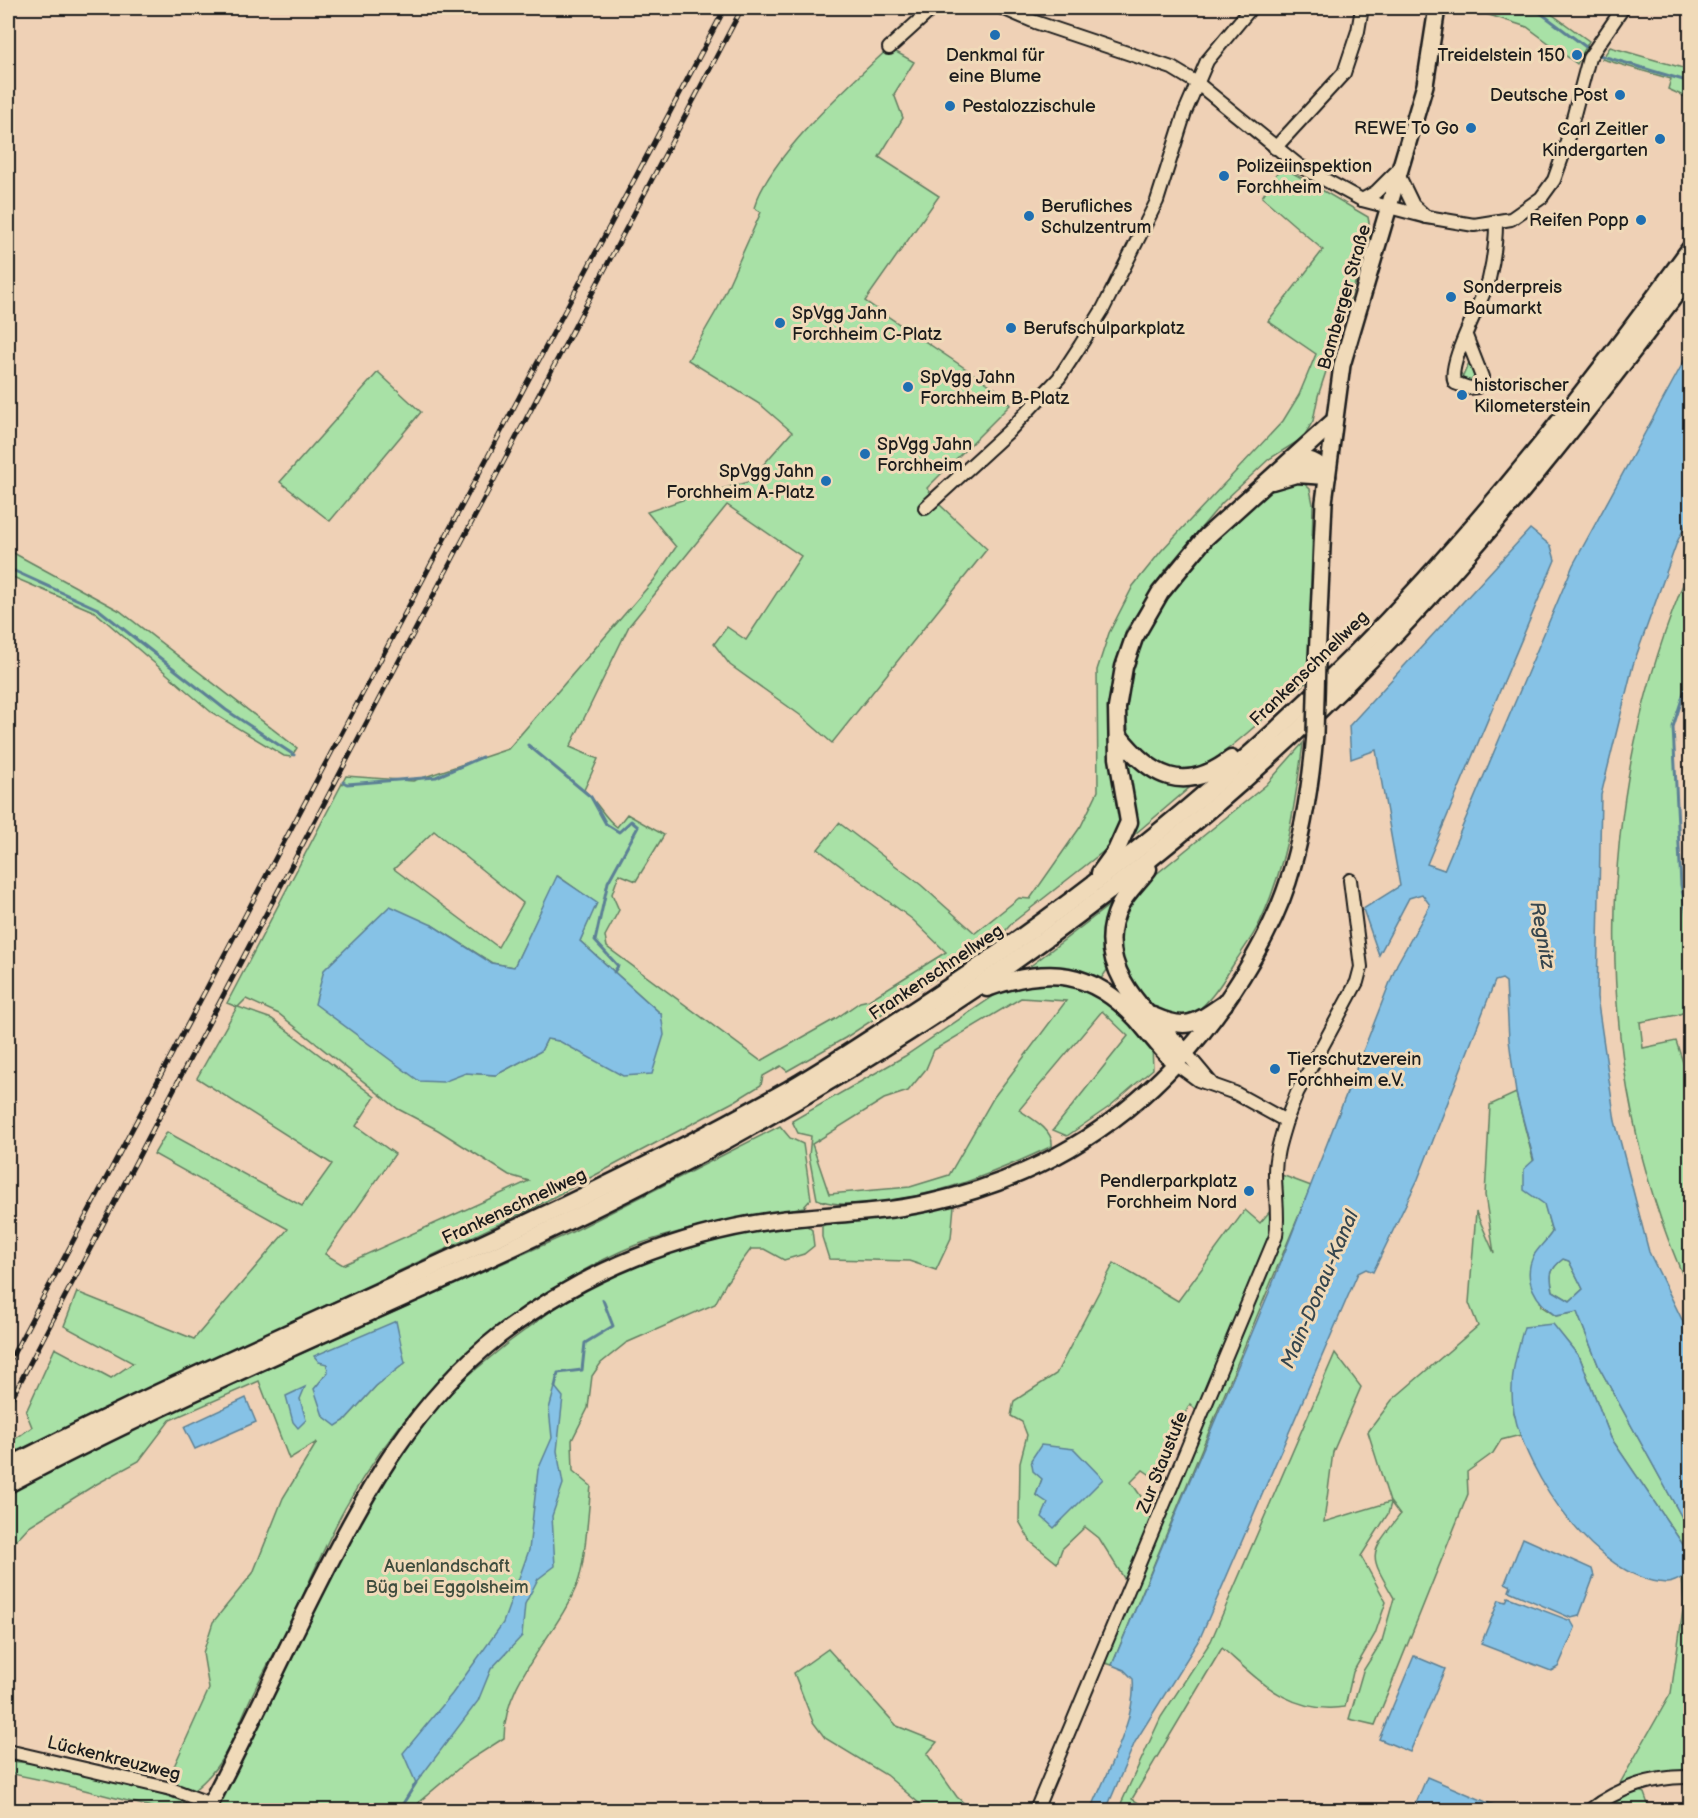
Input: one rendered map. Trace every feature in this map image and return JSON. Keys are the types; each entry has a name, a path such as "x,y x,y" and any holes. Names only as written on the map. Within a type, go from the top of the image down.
{"highway":[{"name":"Frankenschnellweg","path":"8,1467 213,1366 674,1152 786,1091 866,1041 989,961 1082,894 1158,834 1249,753 1358,650 1490,507 1571,408 1690,249"},
{"name":"Frankenschnellweg","path":"8,1484 220,1379 528,1238 681,1164 791,1105 961,997 1091,905 1172,841 1274,751 1361,669 1438,588 1576,426 1690,275"},
{"path":"1082,894 1116,851 1129,822 1118,758 1117,708 1124,667 1134,638 1172,577 1206,537 1332,423"},
{"path":"1292,461 1312,459 1320,465 1327,476"},
{"path":"1270,481 1296,474 1327,476"},
{"path":"1119,735 1147,767 1166,776 1177,778 1199,777 1232,758 1249,753"},
{"path":"1172,841 1129,892 1115,920 1113,952 1116,967 1130,996 1181,1059"},
{"path":"961,997 1027,975 1049,974 1092,983 1135,1017 1181,1059"},
{"path":"1146,1013 1172,1024 1186,1025 1198,1021 1224,1004"}],"main road":[{"name":"Bamberger Straße","path":"209,1807 353,1515 374,1480 418,1415 452,1379 500,1335 602,1271 677,1241 711,1232 782,1220 922,1204 1000,1182 1070,1149 1110,1124 1136,1104 1181,1059 1224,1004 1268,932 1288,883 1308,799 1315,734 1327,476 1332,423 1342,365 1425,85 1437,8"}],"street":[{"path":"889,48 933,8"},
{"path":"1002,8 1035,22 1172,68 1197,82 1275,148 1320,178 1362,200 1390,209 1459,224 1496,224 1523,212 1541,198 1554,180 1564,152 1589,58 1623,8"},
{"path":"925,508 1017,423 1059,378 1080,346 1103,309 1157,201 1197,82 1207,61 1251,8"},
{"path":"1275,148 1344,73 1358,31 1362,8"},
{"path":"1362,200 1376,192 1400,172 1413,205 1427,218"},
{"path":"1466,336 1489,280 1496,224"},
{"name":"Zur Staustufe","path":"1036,1810 1113,1632 1184,1453 1276,1236 1279,1213 1275,1172 1286,1121 1297,1093 1361,967 1350,880"},
{"path":"1181,1059 1212,1084 1286,1121"},
{"name":"Lückenkreuzweg","path":"8,1751 171,1789 209,1807"},
{"path":"1590,1810 1608,1796 1662,1777 1690,1777"}],"green space":[{"path":"1467,8 1543,8 1589,41 1577,64 1527,27"},
{"path":"1610,47 1690,70 1690,99 1668,89 1671,79 1602,59"},
{"path":"889,48 914,62 894,94 903,118 879,157 939,196 865,301 996,389 1010,405 927,488 940,505 987,549 832,743 800,715 730,665 714,644 727,627 746,640 801,556 727,505 629,626 570,747 598,759 584,790 612,823 617,827 627,814 664,835 636,881 619,874 612,894 619,910 605,936 607,947 761,1061 835,1019 860,1002 869,1000 946,952 912,919 818,849 839,823 921,885 975,933 1019,898 1030,899 1081,826 1098,791 1097,670 1109,633 1133,586 1162,550 1283,421 1299,395 1316,354 1268,321 1323,250 1262,197 1281,166 1368,217 1371,234 1318,396 1313,421 1303,438 1269,459 1222,503 1163,573 1126,630 1112,682 1108,736 1122,807 1118,832 1109,847 1012,923 1001,936 845,1038 787,1071 781,1066 763,1076 761,1085 735,1101 535,1207 8,1455 8,1444 32,1427 26,1412 55,1348 111,1378 133,1363 64,1326 77,1292 194,1339 288,1229 154,1154 167,1132 302,1206 332,1164 197,1078 237,1007 227,1003 346,776 413,781 508,749 654,580 676,547 647,512 691,497 748,482 792,432 761,405 688,360 718,308 761,212 754,208 776,166 832,102","holes":["434,831 523,903 498,947 394,869","558,876 596,903 580,941 661,1014 559,1041 547,1039 541,1051 496,1075 466,1073 432,925 492,963 514,967","246,999 279,1014 398,1109 438,1130 509,1175 529,1181 343,1265 325,1254 395,1154 356,1126 375,1097 272,1019 238,1007"]},
{"path":"1471,358 1477,374 1474,381 1469,383 1458,375 1459,371 1463,376"},
{"path":"378,372 421,412 330,521 280,482"},
{"path":"1301,481 1310,489 1313,504 1309,680 1239,740 1194,773 1161,768 1135,746 1129,735 1125,707 1139,645 1165,600 1208,545 1273,488"},
{"path":"8,550 120,611 297,748 291,757 284,756 211,712 95,612 8,575"},
{"path":"1690,568 1690,674 1673,727 1681,885 1690,928 1690,1010 1677,1015 1640,1022 1643,1048 1676,1041 1690,1084 1690,1291 1656,1205 1632,1115 1619,1023 1615,930 1620,836 1634,744 1658,654"},
{"path":"1303,743 1289,834 1277,879 1254,933 1218,988 1193,1015 1185,1020 1148,1007 1129,986 1117,951 1117,931 1133,893 1266,785"},
{"path":"1125,750 1172,783 1189,788 1128,840"},
{"path":"1116,900 1110,966 1098,983 1024,971"},
{"path":"1068,980 1097,992 1122,1012 1152,1046 1153,1069 1109,1107 1067,1136 1053,1130 1128,1036 1102,1011 1019,1110 1046,1130 1052,1140 1052,1146 985,1175 916,1196 847,1204 829,1203 817,1199 809,1156 811,1136 798,1133 792,1121 905,1056 1010,985","holes":["1021,998 1066,1001 994,1097 949,1175 910,1187 829,1194 812,1144 884,1099 908,1091 926,1069 934,1050"]},
{"path":"1516,1093 1552,1233 1533,1257 1541,1306 1556,1316 1577,1312 1599,1367 1690,1532 1690,1552 1611,1438 1580,1358 1553,1325 1514,1412 1521,1435 1501,1440 1493,1453 1467,1472 1468,1494 1375,1725 1349,1719 1363,1671 1382,1641 1394,1598 1379,1572 1375,1555 1382,1539 1400,1515 1391,1503 1388,1514 1361,1556 1386,1602 1375,1634 1353,1672 1345,1707 1325,1708 1292,1701 1263,1683 1222,1648 1132,1799 1150,1810 1118,1810 1161,1717 1211,1641 1335,1353 1361,1387 1333,1452 1324,1522 1390,1502 1368,1432 1392,1400 1478,1326 1469,1303 1476,1212 1494,1253 1485,1195 1490,1105"},
{"path":"780,1126 790,1138 803,1144 811,1199 804,1207 698,1227 623,1250 587,1268 511,1318 430,1390 384,1446 345,1508 288,1627 256,1687 230,1745 214,1770 190,1793 166,1784 209,1689 203,1653 213,1622 253,1573 283,1498 317,1442 289,1459 259,1381 170,1420 139,1461 93,1486 29,1526 8,1549 8,1494 53,1469 167,1414 570,1233","holes":["405,1363 376,1386 344,1421 327,1364"]},
{"path":"1279,1174 1311,1186 1112,1665 1102,1662 1274,1254"},
{"path":"954,1206 951,1238 936,1270 909,1261 829,1259 822,1237 822,1226 832,1221"},
{"path":"1245,1210 1260,1223 1271,1210 1271,1236 1198,1412 1190,1404 1152,1476 1143,1470 1131,1482 1154,1515 1127,1583 1099,1538 1085,1527 1062,1549 1057,1563 1031,1542 1019,1521 1020,1462 1027,1435 1022,1422 1011,1416 1014,1401 1056,1374 1114,1263 1178,1301","holes":["1042,1479 1102,1479 1036,1495"]},
{"name":"Auenlandschaft Büg bei Eggolsheim","path":"806,1225 812,1230 814,1246 804,1254 784,1260 764,1249 751,1249 726,1283 715,1304 626,1343 601,1363 592,1376 588,1408 572,1440 573,1471 591,1486 581,1573 569,1602 522,1677 513,1696 506,1716 504,1738 465,1763 419,1802 416,1810 216,1810 373,1494 446,1394 509,1342 569,1298 667,1250 775,1226"},
{"path":"1563,1259 1569,1261 1583,1289 1570,1301 1553,1291 1552,1285 1553,1269"},
{"path":"1690,1573 1690,1773 1660,1773 1619,1785 1671,1693 1684,1603 1682,1577"},
{"path":"828,1649 897,1726 937,1742 927,1754 957,1797 972,1810 927,1810 886,1775 825,1738 813,1722 794,1673"},
{"path":"8,1761 31,1763 159,1793 182,1801 189,1810 163,1810 8,1773"},
{"path":"1637,1790 1644,1793 1650,1810 1599,1810"}],"water":[{"path":"1690,350 1690,517 1677,542 1633,665 1601,795 1597,997 1615,1121 1649,1252 1690,1336 1690,1532 1599,1367 1577,1312 1556,1316 1549,1311 1533,1290 1529,1273 1530,1264 1534,1255 1552,1232 1544,1204 1524,1190 1524,1169 1534,1160 1516,1093 1509,1040 1506,982 1502,979 1495,981 1418,1179 1373,1272 1366,1269 1358,1273 1200,1638 1135,1742 1106,1810 1091,1810 1119,1746 1133,1695 1133,1679 1124,1670 1112,1665 1270,1290 1397,964 1430,905 1422,894 1409,898 1379,955 1363,909 1400,886 1376,750 1351,759 1349,726 1530,529 1551,546 1555,560 1427,864 1444,870 1573,565","holes":["1563,1259 1569,1261 1583,1289 1570,1301 1553,1291 1551,1281 1555,1266"]},
{"path":"557,876 597,903 580,941 661,1014 664,1035 652,1074 623,1076 559,1041 547,1039 541,1051 496,1075 466,1073 443,1082 419,1081 315,1004 324,970 390,906 432,925 491,963 514,967"},
{"path":"396,1321 405,1363 376,1386 344,1421 336,1426 323,1416 314,1389 328,1372 327,1364 319,1362 314,1356"},
{"path":"1553,1324 1580,1358 1611,1438 1690,1552 1690,1573 1678,1580 1666,1583 1640,1577 1615,1563 1591,1544 1549,1493 1533,1465 1521,1437 1514,1412 1512,1390 1514,1369 1524,1327"},
{"path":"305,1387 300,1399 306,1420 298,1428 293,1422 286,1396"},
{"path":"555,1387 563,1397 557,1451 563,1484 552,1516 555,1566 538,1579 525,1604 522,1636 491,1669 478,1701 416,1783 403,1753 452,1694 503,1623 529,1550 538,1470 552,1438 549,1409"},
{"path":"246,1398 256,1422 195,1449 184,1427"},
{"path":"1041,1445 1074,1449 1103,1479 1054,1528 1042,1517 1048,1503 1036,1495 1042,1479 1033,1471 1031,1460"},
{"path":"1523,1538 1592,1569 1594,1576 1579,1616 1571,1618 1509,1591 1511,1586 1505,1583"},
{"path":"1508,1597 1571,1621 1575,1628 1558,1667 1551,1671 1481,1644 1499,1600 1506,1602"},
{"path":"1414,1656 1445,1669 1410,1752 1379,1739"},
{"path":"1427,1777 1503,1809 1413,1810"}],"waterway":[{"path":"1534,8 1586,47"},
{"path":"1599,55 1690,82"},
{"path":"8,568 98,609 226,710 294,755"},
{"path":"1690,674 1673,727 1681,885 1690,928"},
{"path":"528,745 591,797 606,824 619,832 631,821 638,827 608,882 595,941 618,966 614,972"},
{"path":"343,782 347,784 436,777 482,757"},
{"path":"555,1387 558,1373 582,1370 585,1343 613,1326 603,1300"},
{"path":"399,1810 416,1783"}],"railway":[{"path":"8,1364 725,8"},
{"path":"8,1405 742,8"}],"place":[{"name":"Denkmal für eine Blume","path":"995,35"},
{"name":"Treidelstein 150","path":"1577,55"},
{"name":"Deutsche Post","path":"1620,95"},
{"name":"Pestalozzischule","path":"950,106"},
{"name":"REWE To Go","path":"1471,128"},
{"name":"Carl Zeitler Kindergarten","path":"1660,139"},
{"name":"Polizeiinspektion Forchheim","path":"1224,176"},
{"name":"Berufliches Schulzentrum","path":"1029,216"},
{"name":"Reifen Popp","path":"1641,220"},
{"name":"Sonderpreis Baumarkt","path":"1451,297"},
{"name":"SpVgg Jahn Forchheim C-Platz","path":"780,323"},
{"name":"Berufschulparkplatz","path":"1011,328"},
{"name":"SpVgg Jahn Forchheim B-Platz","path":"908,387"},
{"name":"historischer Kilometerstein","path":"1462,395"},
{"name":"SpVgg Jahn Forchheim","path":"865,454"},
{"name":"SpVgg Jahn Forchheim A-Platz","path":"826,481"},
{"name":"Tierschutzverein Forchheim e.V.","path":"1275,1069"},
{"name":"Pendlerparkplatz Forchheim Nord","path":"1249,1191"}],"water label":[{"name":"Regnitz","path":"1543,935"},
{"name":"Main-Donau-Kanal","path":"1319,1289"}]}
